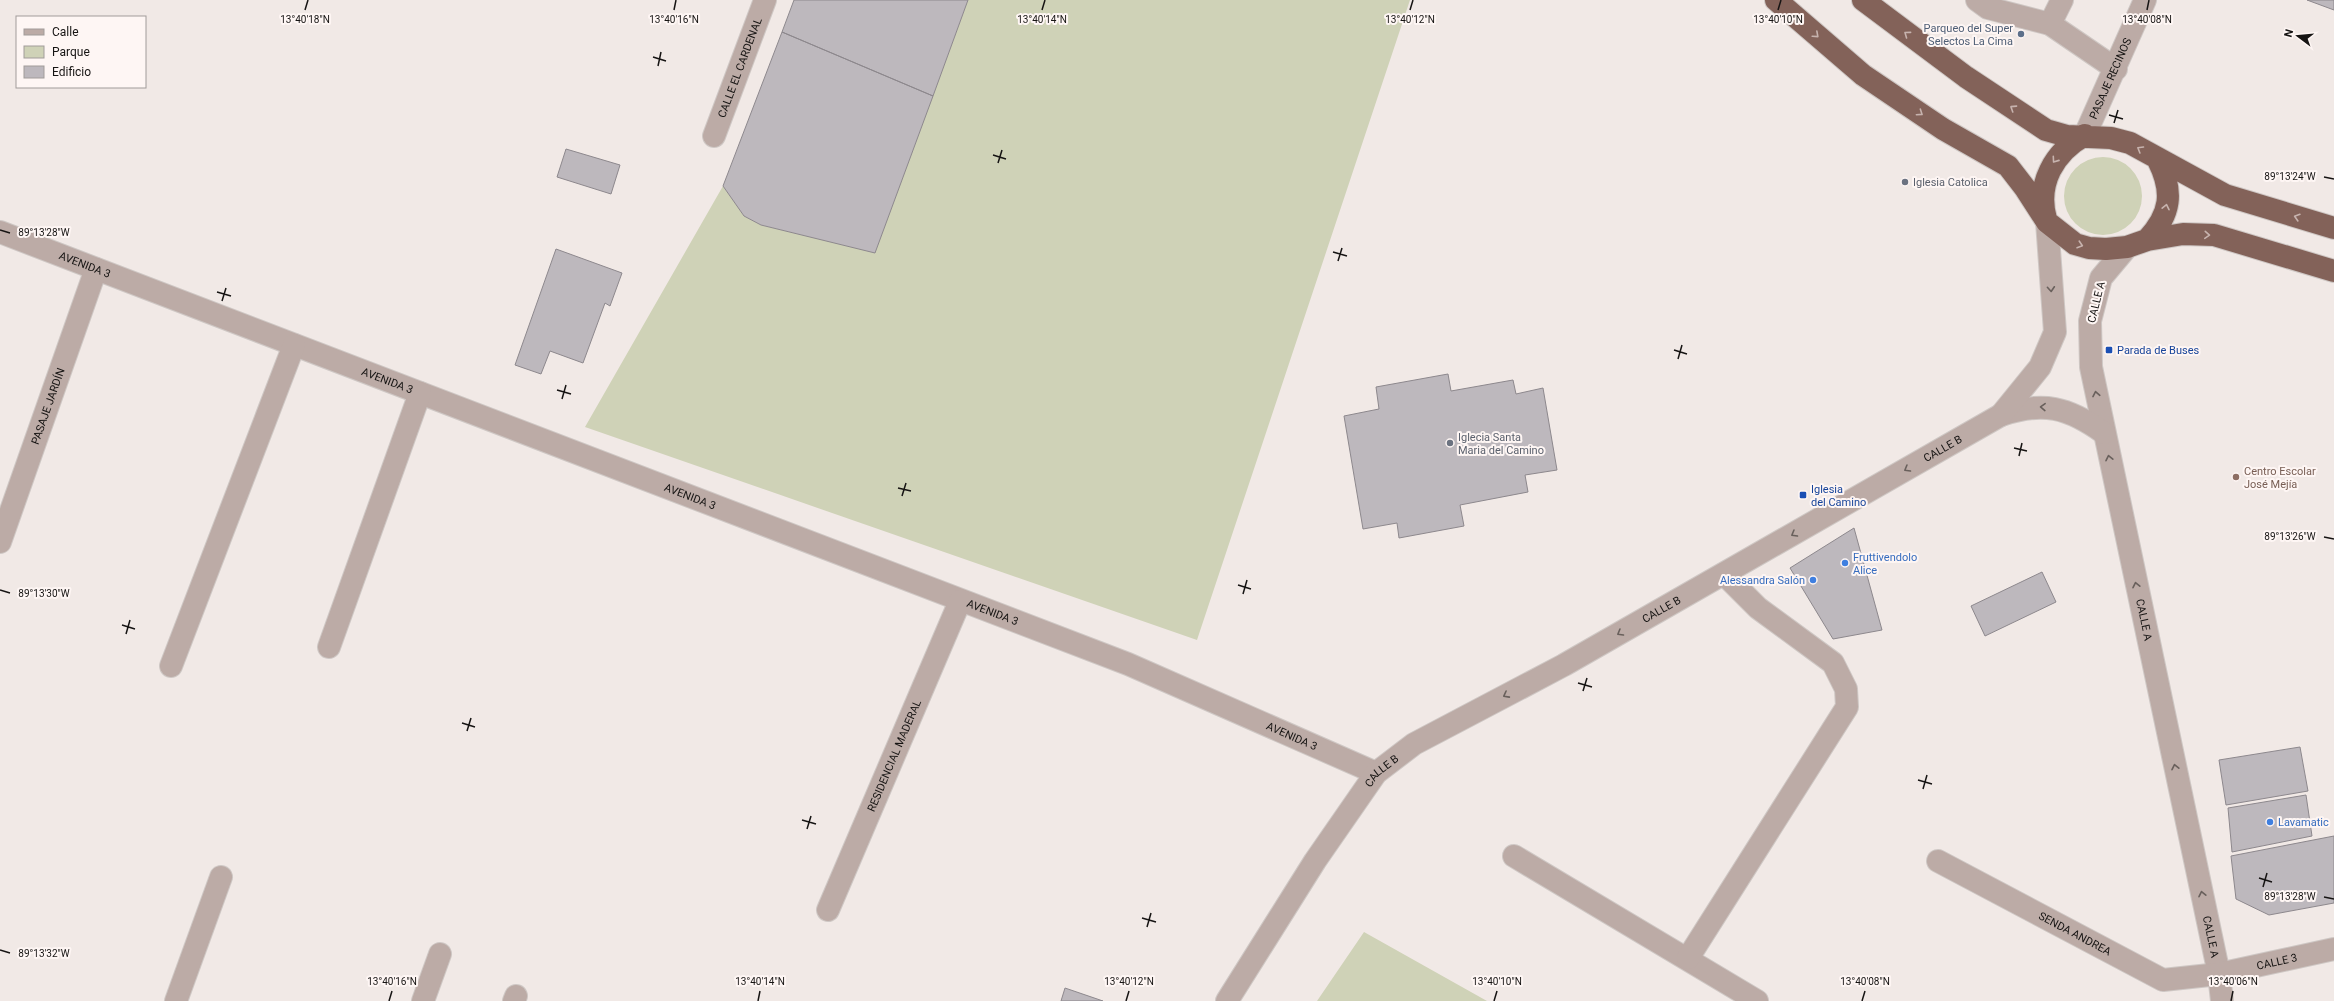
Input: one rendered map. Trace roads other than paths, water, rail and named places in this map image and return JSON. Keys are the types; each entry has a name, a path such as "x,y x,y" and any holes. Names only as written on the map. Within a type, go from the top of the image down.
{"highway":[{"path":"1776,0 1864,75 1944,129 2008,166 2025,188 2047,222 2075,244 2089,248 2106,249 2183,234 2214,235 2334,271"},
{"path":"1862,0 1966,77 2046,130 2067,136 2085,135 2110,138 2130,143 2158,160 2225,195 2334,228"},
{"path":"2047,222 2043,199 2046,177 2057,157 2065,148 2085,135"},
{"path":"2137,243 2159,227 2166,211 2169,193 2166,176 2158,160"}],"street":[{"name":"CALLE EL CARDENAL","path":"714,136 765,0"},
{"path":"1977,0 1988,8 2050,24 2116,68"},
{"path":"2050,24 2062,0"},
{"name":"PASAJE RECINOS","path":"2085,135 2145,0"},
{"name":"CALLE B","path":"1227,1001 1315,861 1376,773 1414,744 1564,665 2001,415 2040,367 2055,332 2047,222"},
{"name":"AVENIDA 3","path":"0,232 960,601 1128,664 1376,773"},
{"name":"CALLE A","path":"2137,243 2101,278 2090,321 2091,367 2219,974 2222,1001"},
{"name":"PASAJE JARDÍN","path":"0,542 96,269"},
{"path":"171,666 294,345"},
{"path":"329,647 420,393"},
{"path":"2001,415 2022,408 2044,406 2066,411 2086,420 2104,432"},
{"path":"1688,958 1847,707 1846,689 1833,663 1758,608 1724,574"},
{"name":"RESIDENCIAL MADERAL","path":"828,910 960,601"},
{"path":"1514,856 1688,958 1758,1001"},
{"name":"SENDA ANDREA","path":"1938,861 2163,980 2219,974"},
{"path":"176,1001 222,877"},
{"name":"CALLE 3","path":"2219,974 2334,949"},
{"path":"423,1001 440,954"}],"place":[{"name":"Parqueo del Super Selectos La Cima","path":"2021,34"},
{"name":"Iglesia Catolica","path":"1905,182"},
{"name":"Parada de Buses","path":"2109,350"},
{"name":"Iglecia Santa Maria del Camino","path":"1450,443"},
{"name":"Centro Escolar José Mejía","path":"2236,477"},
{"name":"Iglesia del Camino","path":"1803,495"},
{"name":"Fruttivendolo Alice","path":"1845,563"},
{"name":"Alessandra Salón","path":"1813,580"},
{"name":"Lavamatic","path":"2270,822"}]}
